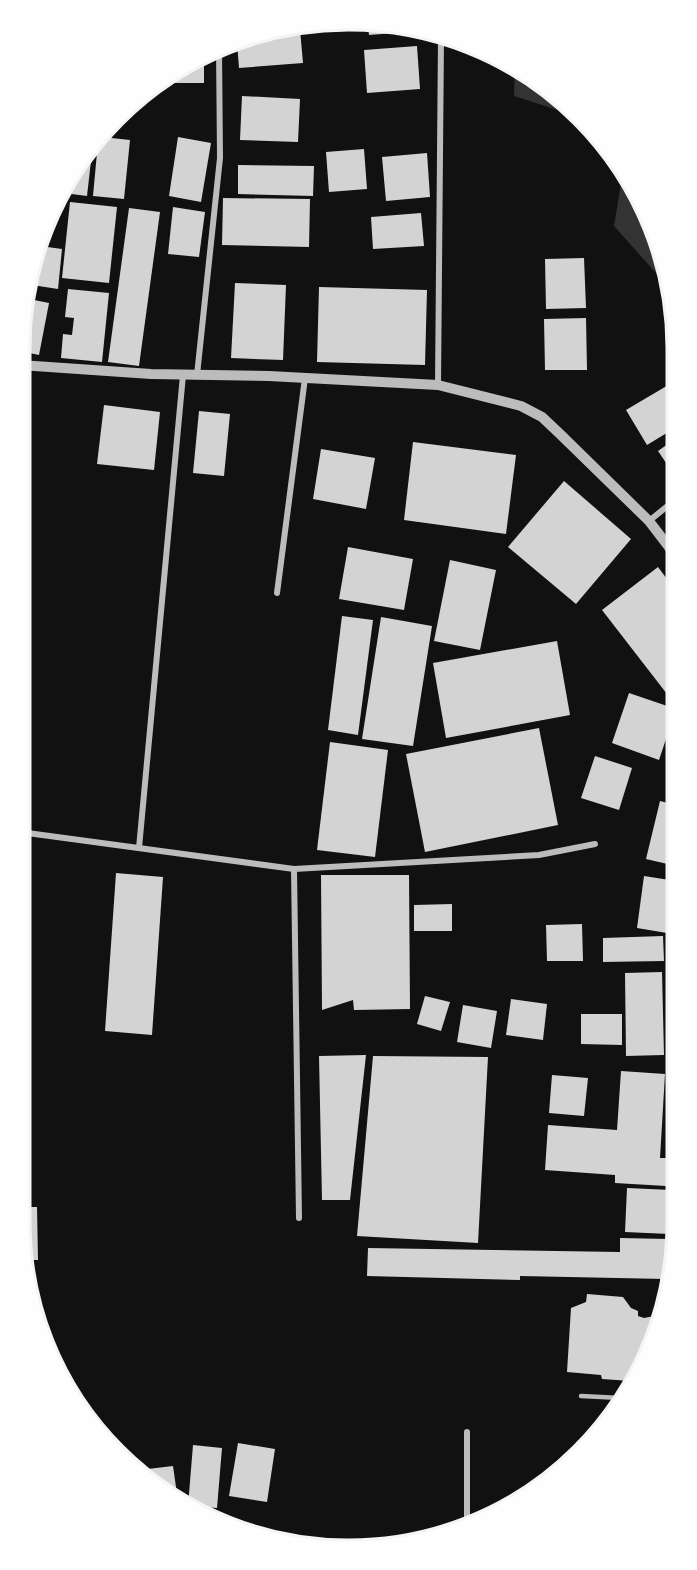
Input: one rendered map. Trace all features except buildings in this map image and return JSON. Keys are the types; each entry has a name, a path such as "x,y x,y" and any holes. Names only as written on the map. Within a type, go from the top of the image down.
{"street":[{"path":"438,385 443,81 441,44"},
{"path":"198,375 220,158 219,58"},
{"path":"30,366 183,375 438,385 521,406 542,417 649,521 667,545"},
{"path":"139,848 183,375"},
{"path":"277,593 305,378"},
{"path":"649,521 667,506"},
{"path":"30,833 294,868 539,855 595,844"},
{"path":"294,868 299,1218"},
{"path":"467,1432 467,1517"}],"lane":[{"path":"581,1396 613,1398"}],"shaded area":[{"path":"515,77 562,111 514,96"},
{"path":"621,184 643,227 658,276 614,226"}]}
